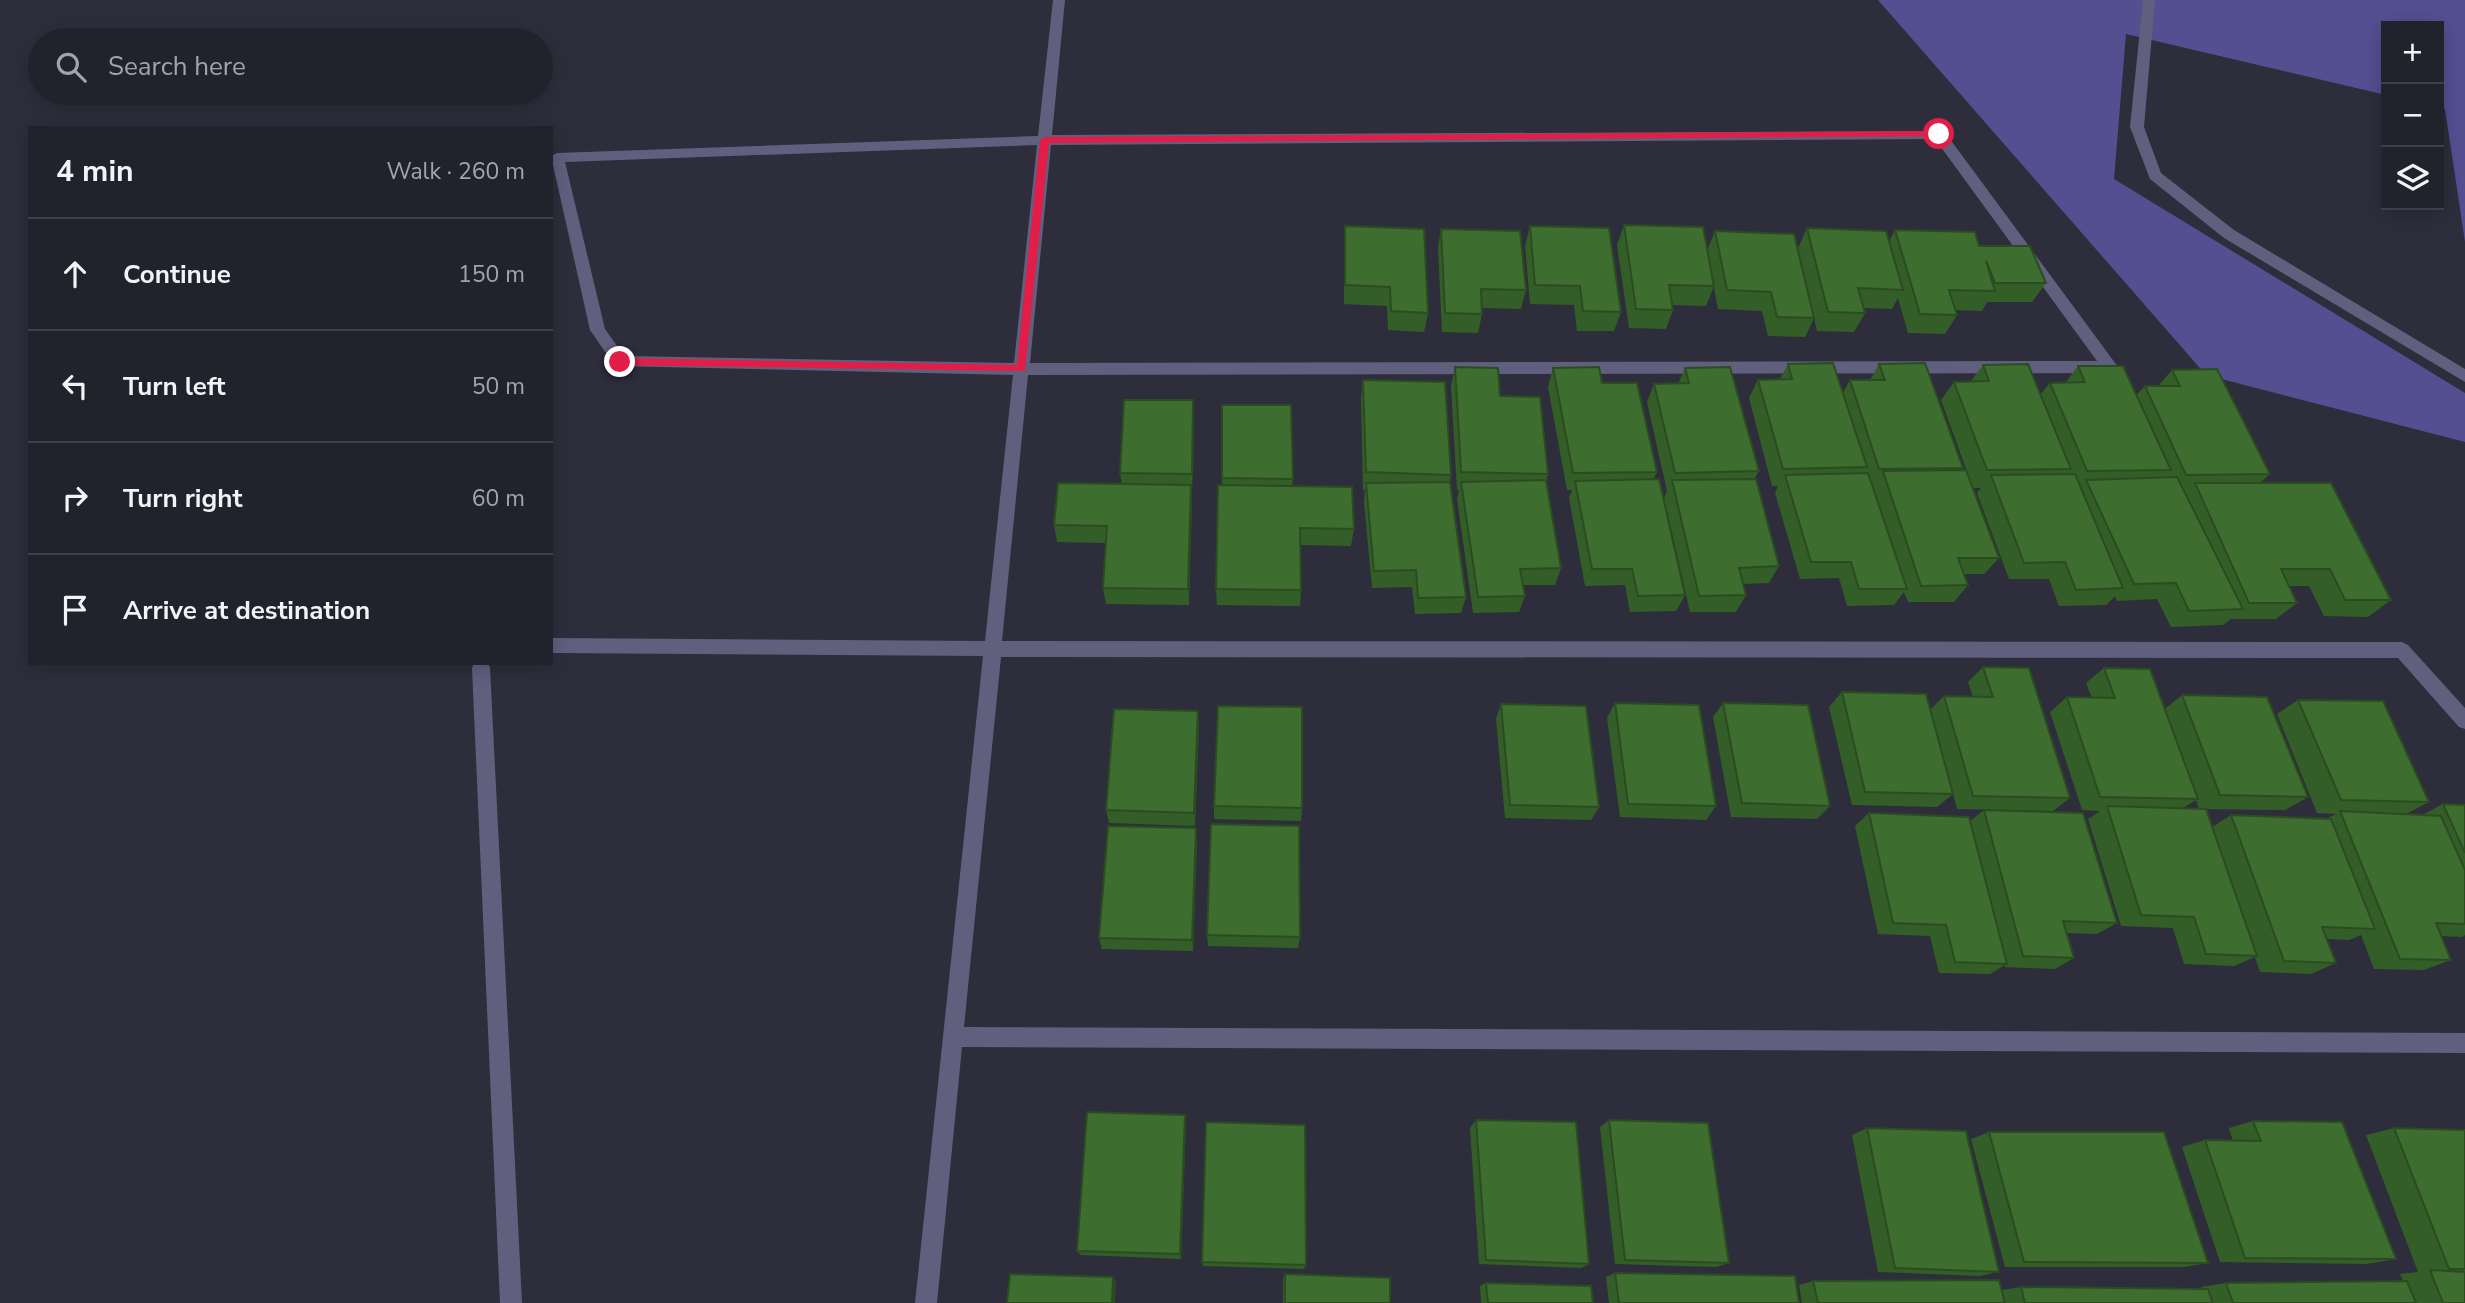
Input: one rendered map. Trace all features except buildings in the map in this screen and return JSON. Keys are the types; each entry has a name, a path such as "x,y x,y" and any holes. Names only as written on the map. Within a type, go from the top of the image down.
{"street":[{"path":"926,1303 1059,0"},
{"path":"2149,0 2137,127 2155,176 2229,234 2465,376"},
{"path":"1939,134 2110,367 1021,369 620,362 598,330 557,158 1045,140 1939,134"},
{"path":"554,645 993,649 2402,650 2465,721"},
{"path":"481,667 511,1303"},
{"path":"953,1037 2465,1043"}],"shaded area":[{"path":"1878,0 2465,0 2465,242 2444,109 2444,21 2381,21 2381,94 2126,34 2114,179 2465,393 2465,442 2206,375"}],"route":[{"path":"620,362 1021,369 1045,140 1939,134"}]}
